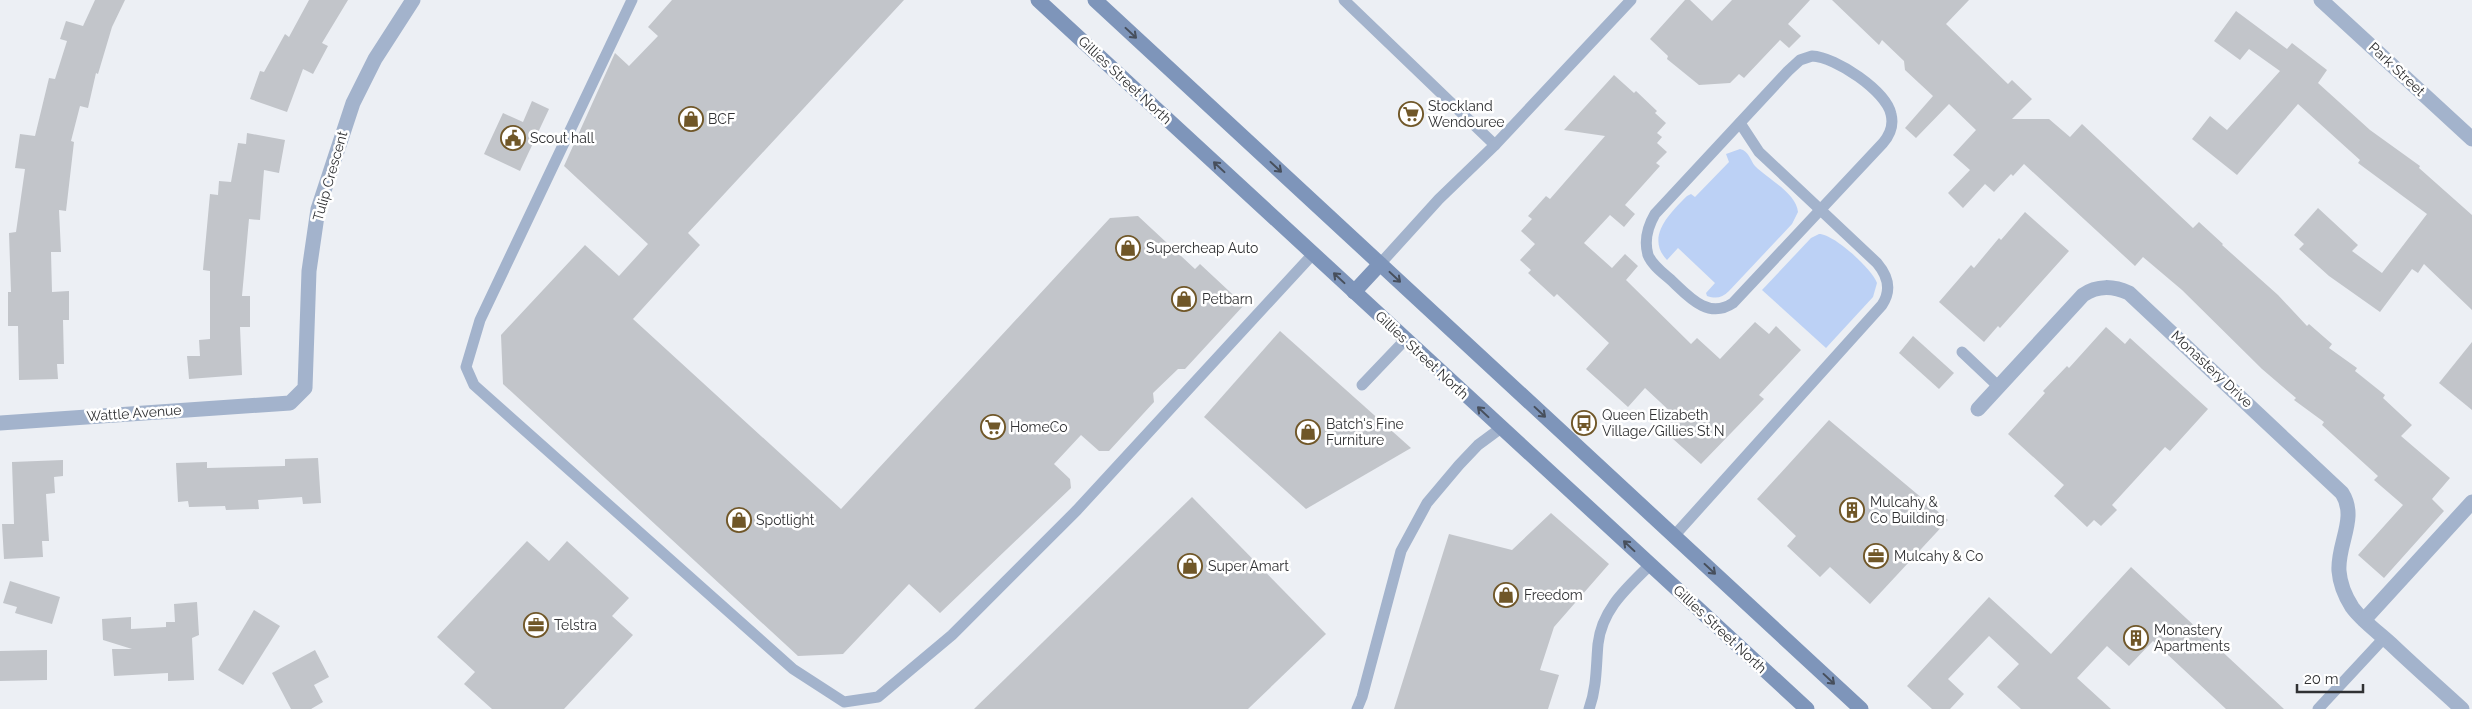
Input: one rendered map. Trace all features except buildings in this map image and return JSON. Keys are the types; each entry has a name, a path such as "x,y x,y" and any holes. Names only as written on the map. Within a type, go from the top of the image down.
{"main road":[{"name":"Gillies Street North","path":"1038,0 1806,709"},
{"path":"1095,0 1861,709"},
{"path":"1354,292 1380,264"}],"street":[{"name":"Tulip Crescent","path":"269,404 290,403 305,388 309,272 318,208 352,103 375,60 413,0"},
{"name":"Park Street","path":"2321,0 2472,139"},
{"name":"Monastery Drive","path":"1978,409 2083,295 2106,287 2118,288 2129,293 2342,493 2348,506 2349,517 2340,554 2341,581 2348,601 2364,620 2462,709"},
{"name":"Wattle Avenue","path":"0,423 269,404"},
{"path":"2364,620 2472,502"}],"lane":[{"path":"632,0 480,320 466,367 474,385 786,662 844,702 878,697 952,635 1076,510 1313,254"},
{"path":"1344,0 1495,145"},
{"path":"1380,264 1439,199 1495,145 1630,0"},
{"path":"1806,57 1821,57 1848,68 1883,100 1890,110 1892,119 1887,138 1821,209 1739,298 1726,307 1709,308 1699,305 1653,263 1649,257 1647,244 1648,230 1654,216 1788,70 1806,57"},
{"path":"1674,536 1886,300 1889,286 1883,269 1759,152 1740,123"},
{"path":"1362,386 1405,340"},
{"path":"1962,352 1999,387"},
{"path":"1357,709 1362,697 1401,551 1432,497 1478,445 1501,428"},
{"path":"1589,709 1596,688 1598,643 1603,620 1613,604 1650,565"},
{"path":"2318,709 2384,638"}],"shaded area":[{"path":"1740,149 1747,154 1755,166 1787,193 1796,205 1798,212 1792,224 1729,291 1716,298 1710,297 1706,293 1715,283 1678,248 1667,260 1658,243 1659,234 1667,218 1680,203 1691,194 1695,197 1729,162 1726,154"},
{"path":"1819,234 1834,240 1852,253 1868,269 1877,283 1873,297 1826,348 1762,290 1811,238"}],"place":[{"name":"Stockland Wendouree","path":"1411,114"},
{"name":"BCF","path":"691,119"},
{"name":"Scout hall","path":"513,138"},
{"name":"Supercheap Auto","path":"1128,248"},
{"name":"Petbarn","path":"1184,299"},
{"name":"Queen Elizabeth Village/Gillies St N","path":"1584,423"},
{"name":"HomeCo","path":"993,427"},
{"name":"Batch's Fine Furniture","path":"1308,432"},
{"name":"Mulcahy & Co Building","path":"1852,510"},
{"name":"Spotlight","path":"739,520"},
{"name":"Mulcahy & Co","path":"1876,556"},
{"name":"Super Amart","path":"1190,566"},
{"name":"Freedom","path":"1506,595"},
{"name":"Telstra","path":"536,625"},
{"name":"Monastery Apartments","path":"2136,638"}]}
